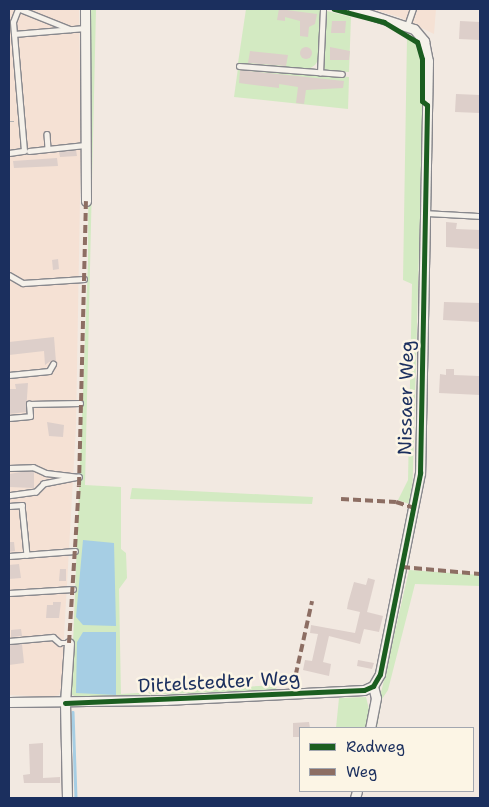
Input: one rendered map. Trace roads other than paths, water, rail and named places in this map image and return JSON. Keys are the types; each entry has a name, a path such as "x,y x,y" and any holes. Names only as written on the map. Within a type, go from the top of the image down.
{"street":[{"path":"85,9 86,201"},
{"path":"353,9 407,26"},
{"name":"Nissaer Weg","path":"370,727 376,698 373,686 380,674 420,473 427,51 419,34 407,26"},
{"path":"64,643 67,798"},
{"name":"Dittelstedter Weg","path":"9,702 65,703 346,691 373,686"}],"lane":[{"path":"27,151 13,22 19,9 70,29"},
{"path":"320,73 323,9"},
{"path":"407,26 413,9"},
{"path":"14,34 85,28"},
{"path":"239,66 342,74"},
{"path":"46,134 48,149"},
{"path":"9,153 87,145"},
{"path":"425,213 480,216"},
{"path":"9,275 23,284 84,279"},
{"path":"9,375 49,371 53,364"},
{"path":"9,418 30,416 29,404 80,403"},
{"path":"9,468 33,467 46,473 79,477 44,484 36,492 9,496"},
{"path":"44,484 46,473"},
{"path":"9,506 22,505 27,555"},
{"path":"9,556 75,551"},
{"path":"9,594 73,589"},
{"path":"9,641 53,637 64,643"}],"water":[{"path":"83,540 114,543 116,626 83,625 76,617"},
{"path":"83,632 116,632 116,695 76,693 77,642"}],"waterway":[{"path":"73,712 76,798"}]}
